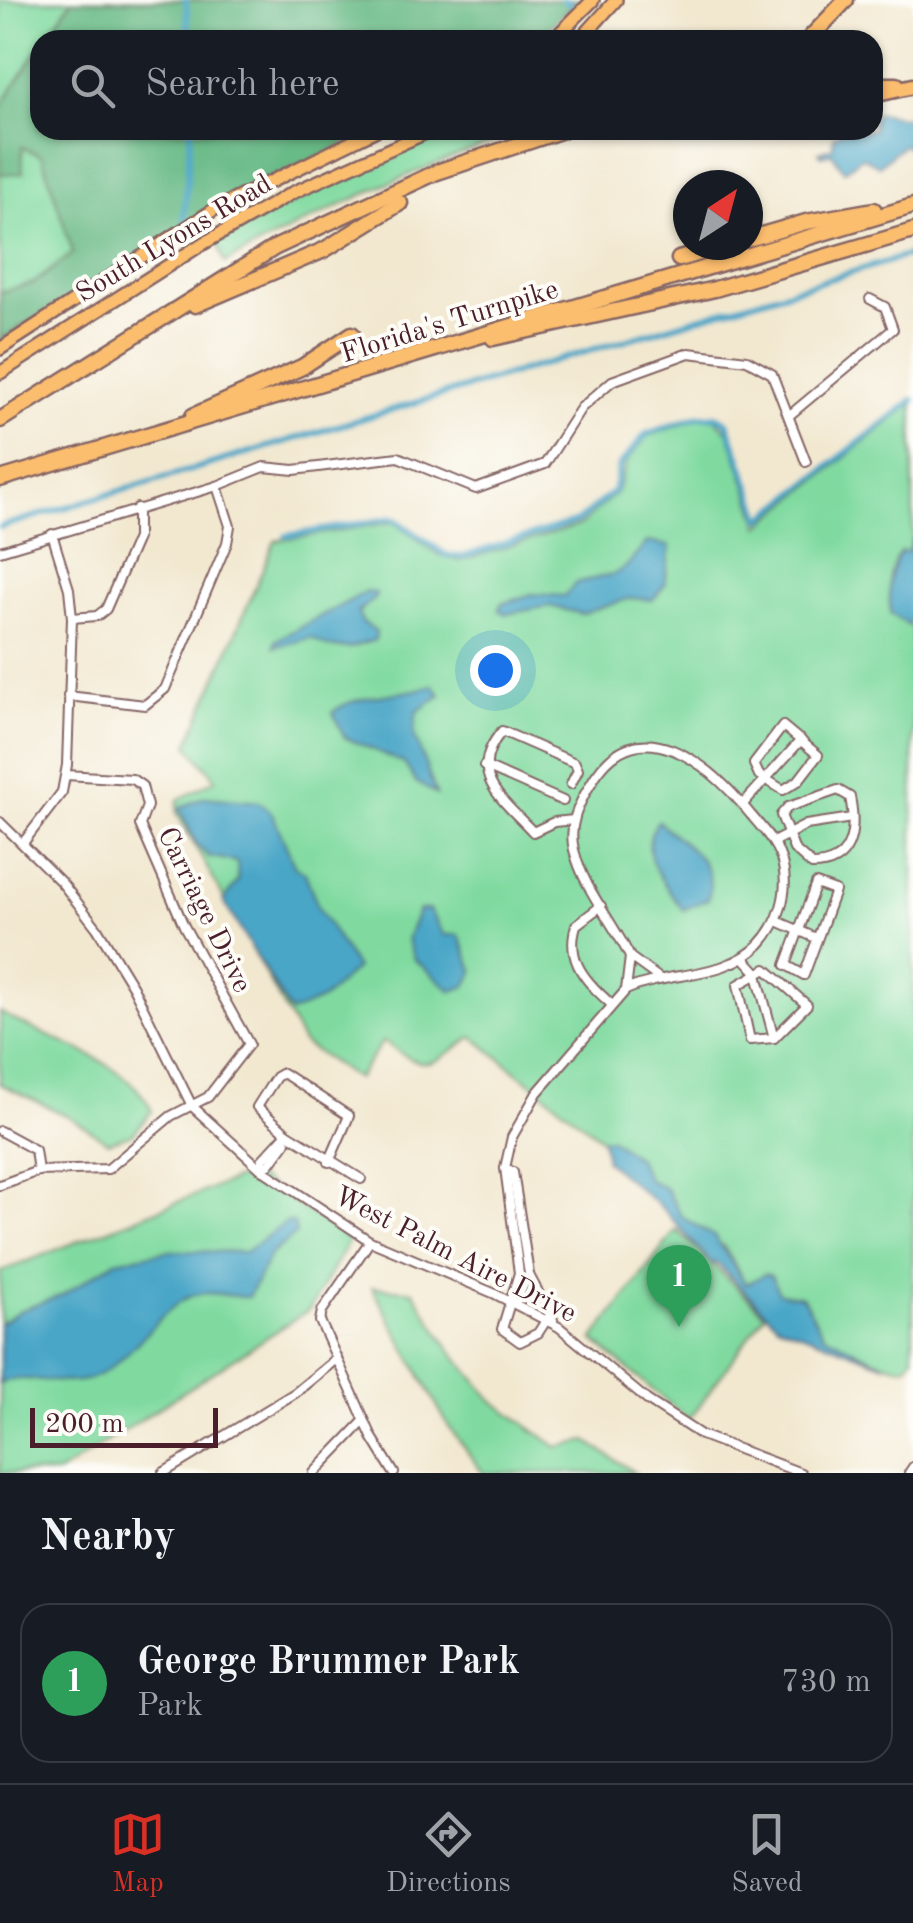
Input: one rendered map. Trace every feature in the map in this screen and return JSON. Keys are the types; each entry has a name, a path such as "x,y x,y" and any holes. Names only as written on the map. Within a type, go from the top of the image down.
{"highway":[{"path":"818,30 846,0"},
{"path":"883,85 913,85"},
{"path":"883,93 913,85"},
{"path":"0,420 274,248 363,203 531,140"},
{"path":"162,317 324,250 400,203"},
{"path":"763,235 806,222 908,208"},
{"name":"Florida's Turnpike","path":"0,479 908,208"},
{"path":"472,339 513,336 715,289 913,230"},
{"path":"161,432 302,367 352,334"}],"main road":[{"path":"563,30 593,0"},
{"path":"589,30 616,0"},
{"name":"South Lyons Road","path":"0,348 215,209 356,140"},
{"name":"South Lyons Road","path":"0,373 200,246 292,193 410,140"}],"street":[{"path":"790,414 893,329 885,306 870,298"},
{"path":"0,551 218,486 264,467 294,470 398,456 476,489 545,464 581,408 612,381 689,353 760,364 772,374 806,462"},
{"path":"68,696 145,705 166,689 227,543 230,526 218,486"},
{"path":"72,618 96,616 106,609 137,538 137,508"},
{"path":"24,843 62,792 66,774 72,618 69,589 52,534"},
{"path":"779,728 787,728 818,755 798,781 783,790 767,781 756,772 754,760 779,728"},
{"path":"571,784 578,770 575,762 502,730 487,748 484,766 491,785 533,832 554,822 574,820"},
{"path":"743,804 802,740"},
{"path":"505,1168 512,1172 529,1274 551,1322 529,1340 520,1342 502,1329 519,1273 505,1168 520,1117 626,990 744,958 777,920 784,866 772,842 743,804 703,764 659,746 631,746 609,757 599,768 574,820 573,849 630,958 661,979"},
{"path":"484,766 563,801"},
{"name":"Carriage Drive","path":"66,774 132,779 142,786 147,806 140,824 184,926 249,1044 208,1097 192,1106"},
{"path":"838,790 850,797 852,818 852,834 844,857 831,865 812,865 800,856 781,815 788,807 838,790"},
{"path":"772,842 824,820 852,818"},
{"name":"West Palm Aire Drive","path":"0,822 24,843 97,928 133,986 192,1106 263,1167 370,1241 512,1301 551,1322 668,1415 733,1450 801,1473"},
{"path":"816,884 835,892 804,974 786,966 796,931 816,884"},
{"path":"601,906 576,925 575,963 582,978 612,1006"},
{"path":"777,920 816,938"},
{"path":"626,990 630,958"},
{"path":"744,958 756,972 774,1038"},
{"path":"766,969 807,1006 774,1038 750,1040 738,985 756,972 766,969"},
{"path":"329,1162 349,1116 283,1073 276,1077 257,1107 286,1136 329,1162 361,1179"},
{"path":"0,1185 38,1171 108,1169 171,1116 192,1106"},
{"path":"0,1131 36,1150 38,1171"},
{"path":"263,1167 269,1165 286,1142 286,1136"},
{"path":"370,1241 322,1311 320,1321 364,1421 394,1473"},
{"path":"512,1301 529,1274"},
{"path":"163,1473 295,1393 335,1360"},
{"path":"314,1473 364,1421"}],"green space":[{"path":"0,0 581,0 544,30 30,30 30,140 46,140 120,260 0,343"},
{"path":"72,0 576,0 548,30 51,30"},
{"path":"30,62 30,140 353,140 215,209 0,339 0,292 34,283 73,253 42,156 22,147 23,173 0,174 0,108"},
{"path":"426,140 501,140 374,190 225,263 217,242 373,161"},
{"path":"913,403 913,538 908,552 900,552 896,560 889,589 891,614 913,627 913,1358 905,1367 861,1354 829,1338 802,1297 779,1293 774,1283 746,1284 724,1247 682,1217 666,1189 648,1179 637,1158 610,1138 602,1139 473,1037 428,1063 411,1059 383,1041 357,1079 303,1043 177,813 178,800 216,779 188,745 275,541 394,522 439,555 460,561 581,525 617,492 627,461 648,436 700,418 714,418 728,431 760,526"},
{"path":"0,1012 106,1064 140,1092 152,1111 133,1134 108,1142 70,1117 0,1084"},
{"path":"251,1173 349,1240 310,1309 59,1473 0,1473 0,1272"},
{"path":"676,1230 765,1314 689,1420 593,1340"},
{"path":"372,1287 413,1291 449,1348 493,1401 557,1447 587,1441 635,1473 483,1473 449,1427"}],"water":[{"path":"883,114 913,119 913,165 909,146 902,146 879,166 862,157 844,171 832,153 821,156 819,152 833,147 833,140 883,140"},
{"path":"913,538 913,612 909,625 891,614 889,589 896,560 901,552 908,552"},
{"path":"647,542 670,546 665,584 653,600 631,598 582,614 550,606 506,614 499,610 501,604 532,594 564,596 576,583 614,574 627,566"},
{"path":"366,592 376,593 375,598 358,612 362,622 376,631 375,640 349,648 329,647 311,638 274,647 276,640"},
{"path":"433,685 441,695 417,712 414,734 436,794 416,782 404,763 344,737 333,712 354,701"},
{"path":"205,797 259,802 272,813 295,867 305,873 319,909 356,968 323,999 291,1013 223,901 238,881 237,862 208,856 197,845 179,808"},
{"path":"658,821 703,863 710,885 708,899 683,910 661,878 650,845"},
{"path":"419,910 429,910 444,935 459,935 474,972 466,986 452,991 414,959 407,939"},
{"path":"610,1138 637,1158 648,1179 666,1189 682,1217 715,1237 746,1284 765,1274 771,1276 779,1293 802,1297 823,1334 885,1365 777,1324 718,1264 710,1262 663,1209 606,1161 602,1139"},
{"path":"287,1222 294,1223 296,1234 271,1254 248,1297 207,1293 181,1301 119,1361 92,1378 0,1383 0,1324 19,1311 62,1295 116,1261 167,1251 245,1252"}],"waterway":[{"path":"186,0 188,30"},
{"path":"563,0 571,5"},
{"path":"184,218 190,140"},
{"path":"0,527 913,254"},
{"path":"286,536 393,518 446,555 462,557 578,521 614,491 620,465 646,434 699,416 716,416 727,422 762,519 913,400"}],"place":[{"name":"George Brummer Park","path":"679,1327"}]}
